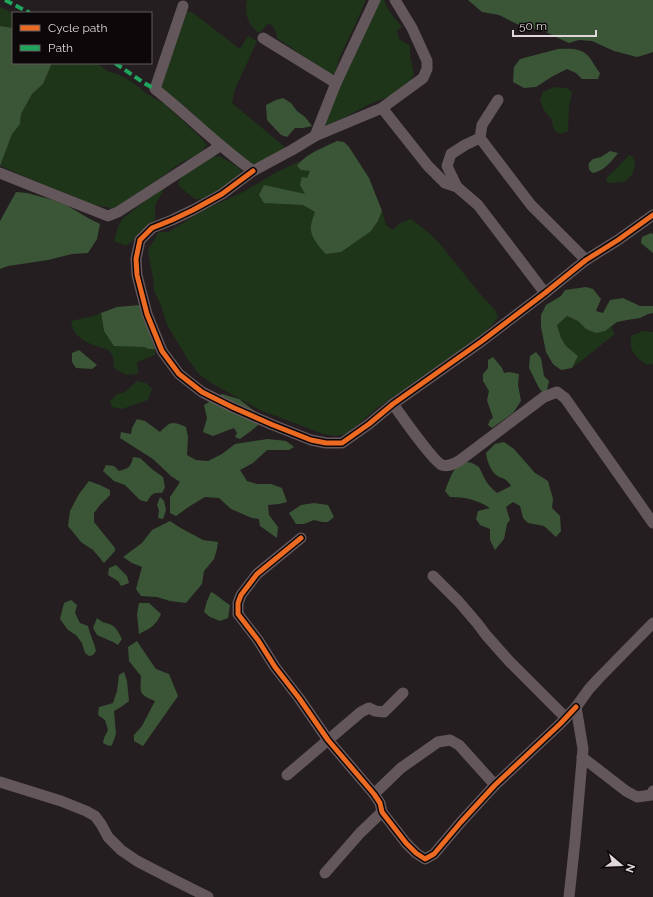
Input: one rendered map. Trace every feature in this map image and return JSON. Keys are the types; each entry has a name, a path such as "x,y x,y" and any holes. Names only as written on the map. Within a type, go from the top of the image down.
{"street":[{"path":"316,136 336,83 375,0"},
{"path":"395,0 412,28 427,61 427,69 423,78 382,108 316,136 253,171 222,194 193,210 152,228 140,240 136,259 147,314 162,350 179,374 202,392 232,407 311,440 326,443 342,443 369,424 393,404 482,341 586,260 618,240 653,215"},
{"path":"183,6 155,89 200,126 220,146 253,171"},
{"path":"263,38 336,83"},
{"path":"498,100 482,125 480,138 531,205 586,260"},
{"path":"382,108 428,166 445,183 457,187 478,205 545,293"},
{"path":"457,187 447,166 451,154 480,138"},
{"path":"0,173 108,216 118,212 220,146"},
{"path":"393,404 432,456 440,464 449,466 459,461 544,397 557,392 565,398 653,523"},
{"path":"300,538 257,574 241,595 238,603 238,614 328,740 374,794 380,803 382,812 406,843 416,853 425,859 434,854 495,785 566,718 599,678 653,623"},
{"path":"433,576 460,602 510,662 566,718"},
{"path":"287,775 361,712 369,708 375,711 384,712 403,693"},
{"path":"569,897 583,749 576,707"},
{"path":"374,794 400,768 438,742 450,740 459,745 495,785"},
{"path":"582,757 626,791 637,797 651,795 653,791"},
{"path":"1,785 61,801 86,811 95,816 102,824 108,837 121,850 170,878 208,897"},
{"path":"325,873 382,812"}],"green space":[{"path":"247,0 366,0 339,59 335,73 331,75 277,38 275,30 269,23 259,33 255,30 248,19 246,10"},
{"path":"377,0 384,0 389,11 402,27 397,30 399,39 410,46 410,56 414,74 404,88 393,95 372,103 330,125 325,125 332,104"},
{"path":"468,0 653,0 653,52 637,57 614,51 592,41 579,40 569,43 546,32 519,25 499,15 482,12"},
{"path":"0,7 12,13 12,28 0,26"},
{"path":"187,12 192,12 240,49 248,36 257,41 235,89 232,103 285,147 283,151 251,166 191,112 159,87 170,54"},
{"path":"0,26 12,28 12,64 52,64 43,84 32,94 21,114 20,124 12,134 0,166"},
{"path":"558,49 575,49 584,53 589,57 600,73 598,79 582,79 576,73 567,69 536,87 524,88 513,82 514,67 520,59"},
{"path":"52,64 98,64 107,71 120,75 132,82 147,94 165,104 207,145 200,154 180,163 112,211 108,207 89,203 0,166 12,133 20,124 21,114 32,94 43,84"},
{"path":"554,87 567,88 572,92 569,107 568,131 561,134 555,131 552,120 544,110 540,100 543,92"},
{"path":"283,98 291,103 312,126 295,128 287,137 281,135 267,120 266,105"},
{"path":"337,141 344,142 349,147 369,178 382,211 378,221 371,231 341,252 326,254 313,237 311,225 315,212 303,205 264,203 259,195 264,185 305,194 300,185 302,177 307,178 310,171 301,170 297,166 310,154"},
{"path":"610,151 618,153 604,168 593,173 589,168 589,163 593,159 601,157"},
{"path":"629,155 633,157 635,165 632,175 624,182 608,183 606,180 607,177"},
{"path":"219,156 241,170 241,175 229,184 202,199 195,199 179,186 178,183 185,172 209,157"},
{"path":"300,161 297,166 310,170 307,179 302,178 305,195 273,187 264,203 303,205 315,212 378,221 382,211 386,225 393,230 400,223 411,219 440,244 495,310 498,317 481,336 377,408 348,433 336,436 323,434 260,410 211,383 200,375 189,361 167,325 162,308 154,290 148,250 159,232 168,232 206,209 243,192 277,172"},
{"path":"165,186 155,205 155,220 126,246 114,241 122,219"},
{"path":"16,192 27,193 53,200 68,206 100,224 97,239 88,253 72,254 48,260 8,266 0,269 0,221"},
{"path":"651,233 653,234 653,253 641,243 642,237"},
{"path":"586,287 593,289 601,299 596,311 603,313 610,300 623,298 640,306 653,306 653,313 640,318 617,322 605,331 596,333 586,329 578,321 567,316 557,325 561,338 566,346 578,356 572,368 561,370 553,364 546,352 541,327 541,315 546,305 561,296 565,290"},
{"path":"140,305 155,349 114,346 104,331 101,313 117,307"},
{"path":"101,313 104,331 133,347 155,349 155,355 137,362 138,374 126,375 114,368 113,357 109,350 90,344 76,334 71,321"},
{"path":"567,316 578,321 586,329 605,331 611,326 615,334 572,368 578,356 566,346 561,338 557,325"},
{"path":"643,331 653,332 653,364 647,365 636,356 632,350 631,336"},
{"path":"79,350 97,365 92,369 76,368 72,362 72,353"},
{"path":"536,352 541,358 544,376 549,381 547,390 543,393 529,368 530,356"},
{"path":"493,357 504,373 509,372 519,374 518,385 521,401 513,413 492,428 488,425 490,420 493,418 487,400 489,391 483,381 483,374 488,368 488,360"},
{"path":"137,381 146,383 152,389 148,400 122,409 112,407 110,401 117,394 125,392"},
{"path":"222,394 239,399 261,416 258,425 240,439 235,437 237,433 234,428 213,436 203,432 207,418 204,405"},
{"path":"137,419 145,421 160,432 172,423 186,427 188,437 187,455 196,460 208,461 222,454 235,444 268,439 286,441 294,447 289,450 267,450 253,463 240,470 247,481 257,484 271,484 282,488 287,502 268,505 269,515 278,527 277,538 260,526 259,519 252,518 231,509 219,498 205,497 176,516 170,513 170,497 180,482 171,476 153,459 120,438 121,432 131,434 132,428"},
{"path":"504,442 514,449 535,473 548,481 553,499 552,508 560,516 561,531 556,537 544,526 528,523 523,518 520,506 513,502 506,507 510,520 507,524 504,539 495,550 490,540 490,529 480,525 476,519 478,511 490,508 471,500 450,497 445,491 455,468 462,463 467,462 479,467 488,484 497,493 511,486 505,479 497,476 493,472 486,456 486,453 495,444"},
{"path":"133,457 140,458 163,477 165,487 162,493 153,494 147,502 140,500 125,485 114,481 103,471 106,465 114,466 119,471 125,469 129,467"},
{"path":"89,481 110,490 110,495 94,513 94,522 115,548 115,551 104,563 93,550 81,542 68,526 70,511 79,494"},
{"path":"160,497 164,501 166,510 163,519 158,518 159,510 157,505"},
{"path":"314,503 328,505 334,517 328,522 314,520 304,524 296,524 289,513 301,505"},
{"path":"170,521 203,540 218,542 214,559 204,571 202,584 186,603 170,601 157,597 141,596 136,589 142,567 123,557 142,543 152,530"},
{"path":"116,565 127,576 129,583 121,586 118,581 108,575 109,568"},
{"path":"211,592 230,605 228,618 220,621 210,617 204,612"},
{"path":"71,600 77,605 75,613 80,623 88,626 96,651 93,655 89,656 85,653 82,643 76,635 68,630 60,619 64,603"},
{"path":"139,603 149,603 161,614 153,626 139,634 137,614"},
{"path":"97,618 114,626 122,639 118,645 97,635 93,628"},
{"path":"137,641 156,669 169,674 178,696 143,746 134,741 134,735 142,726 155,701 143,695 141,690 141,676 129,661 128,647"},
{"path":"124,672 127,681 129,701 114,711 116,734 112,745 109,746 103,743 108,730 105,720 98,715 99,707 113,703 117,691 119,675"}],"marked path":[{"path":"5,0 28,12"},
{"path":"116,64 155,89"}],"cycle path":[{"path":"253,171 222,194 193,210 152,228 140,240 136,259 137,275 147,314 162,351 179,374 202,392 273,425 311,440 326,443 342,443 369,424 393,404 482,341 586,260 618,240 653,215"},
{"path":"301,538 257,574 241,595 238,603 238,614 328,740 374,794 380,803 382,812 406,843 416,853 425,859 434,854 495,785 576,707"}]}
